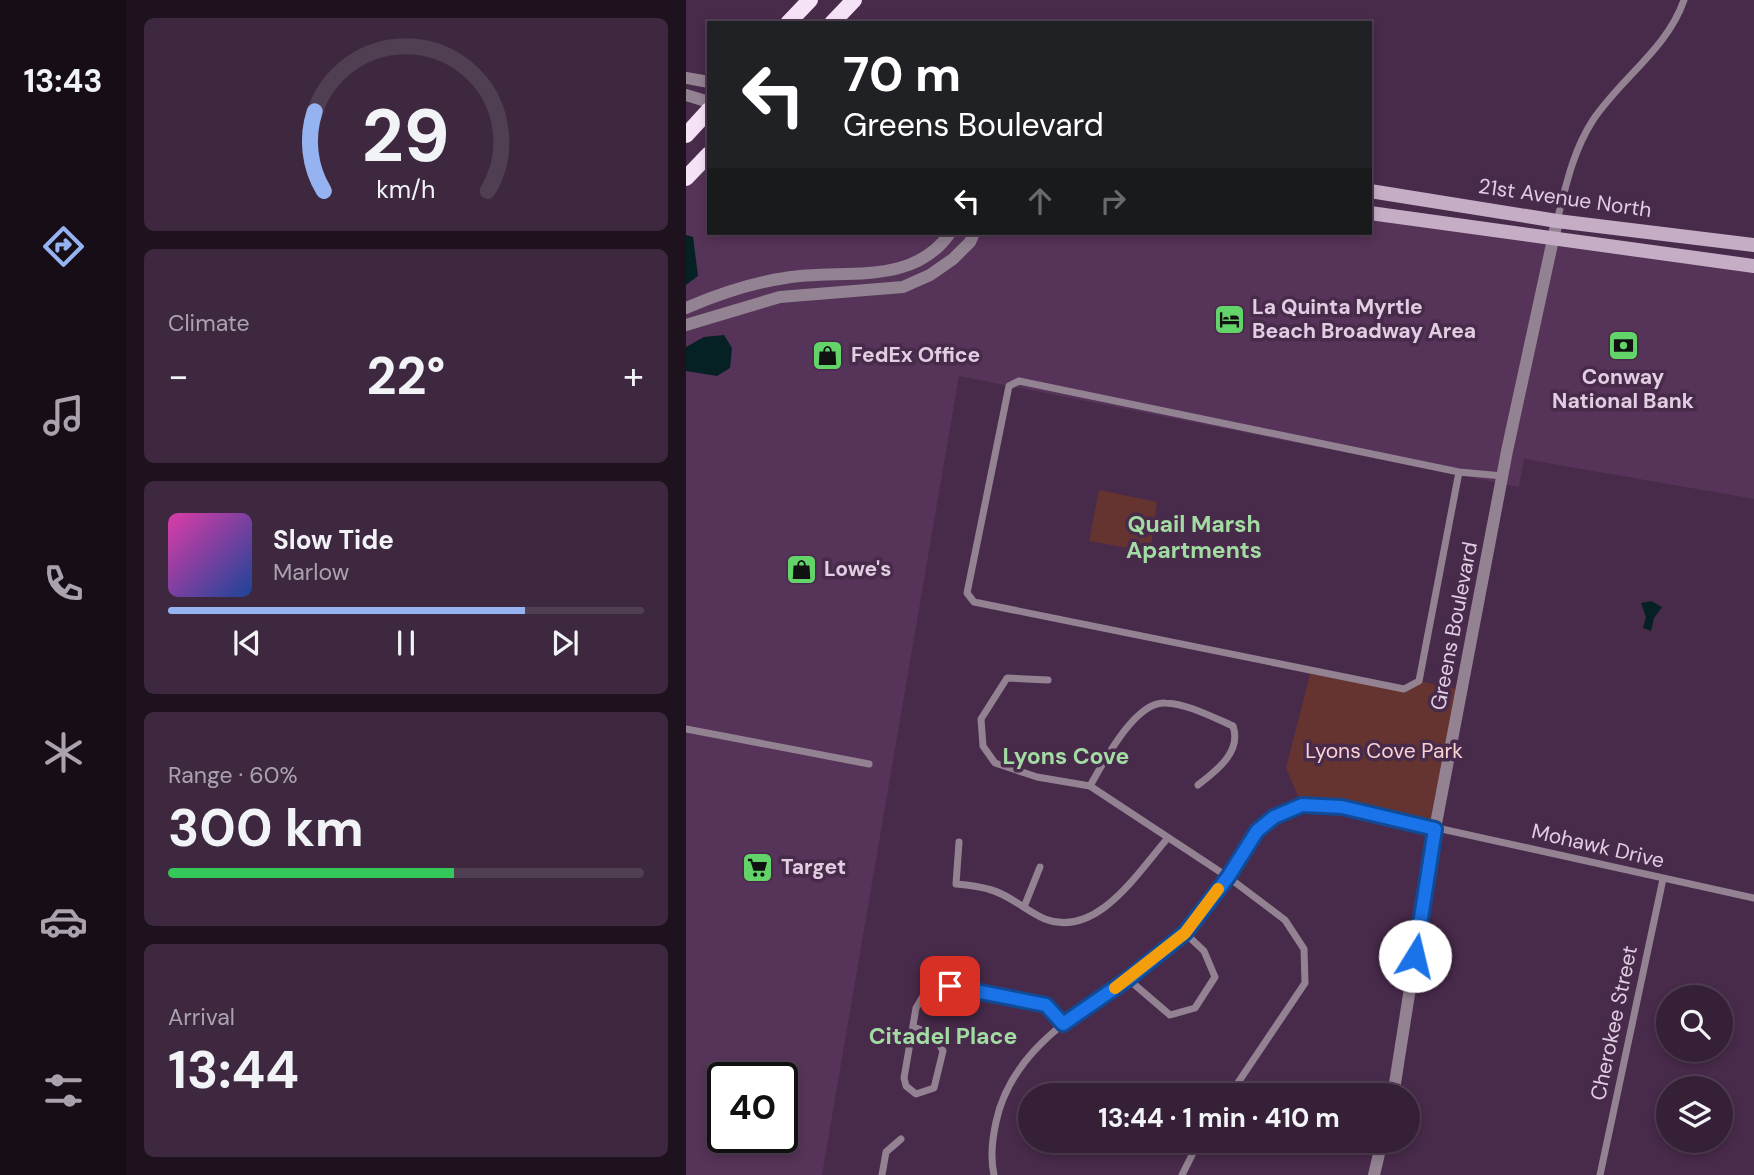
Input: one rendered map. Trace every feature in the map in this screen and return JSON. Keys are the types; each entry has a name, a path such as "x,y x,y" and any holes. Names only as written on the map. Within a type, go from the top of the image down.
{"highway":[{"path":"790,21 810,0"},
{"path":"837,20 854,0"},
{"path":"686,135 707,112"},
{"path":"686,178 707,156"}],"main road":[{"name":"21st Avenue North","path":"1372,191 1557,221 1754,245"},
{"name":"21st Avenue North","path":"1372,213 1754,267"}],"street":[{"name":"Greens Boulevard","path":"1395,1083 1435,829 1503,476 1571,166 1589,128 1667,33 1684,0"},
{"path":"686,78 707,82"},
{"path":"686,95 707,101"},
{"path":"686,308 786,278 895,272 926,258 948,235"},
{"path":"686,325 780,297 903,287 930,275 953,258 970,242 973,235"},
{"path":"1459,472 1419,681 1404,689 974,602 967,593 1009,386 1019,382 1459,472 1503,476"},
{"path":"1048,680 1007,678 981,719 983,746 995,763 1037,776 1090,786 1228,877 1285,920 1304,949 1305,983 1238,1083"},
{"path":"1090,786 1114,746 1142,712 1163,702 1202,712 1233,726 1236,739 1230,755 1198,785"},
{"path":"686,729 869,764"},
{"path":"993,1175 990,1161 1000,1102 1025,1060 1063,1024 1128,979 1185,933 1228,877 1257,831 1274,817 1302,805 1342,807 1435,829"},
{"name":"Mohawk Drive","path":"1435,829 1754,898"},
{"path":"960,842 956,884 990,889 1046,919 1062,923 1081,921 1097,914 1167,839"},
{"path":"1024,907 1040,867"},
{"name":"Cherokee Street","path":"1600,1175 1663,879"},
{"path":"1128,979 1170,1015 1195,1008 1215,977 1204,951 1185,933"},
{"path":"913,1027 934,1034 943,1051 933,1088 916,1094 906,1086 904,1077 916,1009 925,993 950,986 1046,1005 1063,1024"},
{"path":"882,1175 886,1152 901,1139"},
{"path":"1182,1175 1193,1153"},
{"path":"1374,1175 1379,1153"}],"shaded area":[{"path":"707,156 707,235 1372,235 1372,213 1754,266 1754,499 1524,459 1519,487 959,376 822,1175 686,1175 686,178"},
{"path":"686,235 693,237 698,276 686,285"},
{"path":"724,335 732,348 730,368 717,376 686,371 686,347 704,337"},
{"path":"1651,601 1662,607 1654,618 1651,631 1643,628 1646,617 1641,603"}],"green space":[{"path":"1099,490 1157,502 1150,552 1089,541"},
{"name":"Lyons Cove Park","path":"1311,670 1404,689 1419,681 1462,690 1435,829 1342,807 1302,805 1286,768"}],"slow traffic":[{"path":"1115,988 1185,933 1218,889"}],"place":[{"name":"La Quinta Myrtle Beach Broadway Area","path":"1229,319"},
{"name":"Conway National Bank","path":"1623,345"},
{"name":"FedEx Office","path":"828,355"},
{"name":"Lowe's","path":"801,569"},
{"name":"Target","path":"758,867"}],"district":[{"name":"Quail Marsh Apartments","path":"1194,537"},
{"name":"Lyons Cove","path":"1066,756"},
{"name":"Citadel Place","path":"943,1036"}],"route":[{"path":"950,986 1046,1005 1063,1024 1128,979 1185,933 1228,877 1257,831 1274,817 1302,805 1342,807 1435,829 1415,956"}]}
